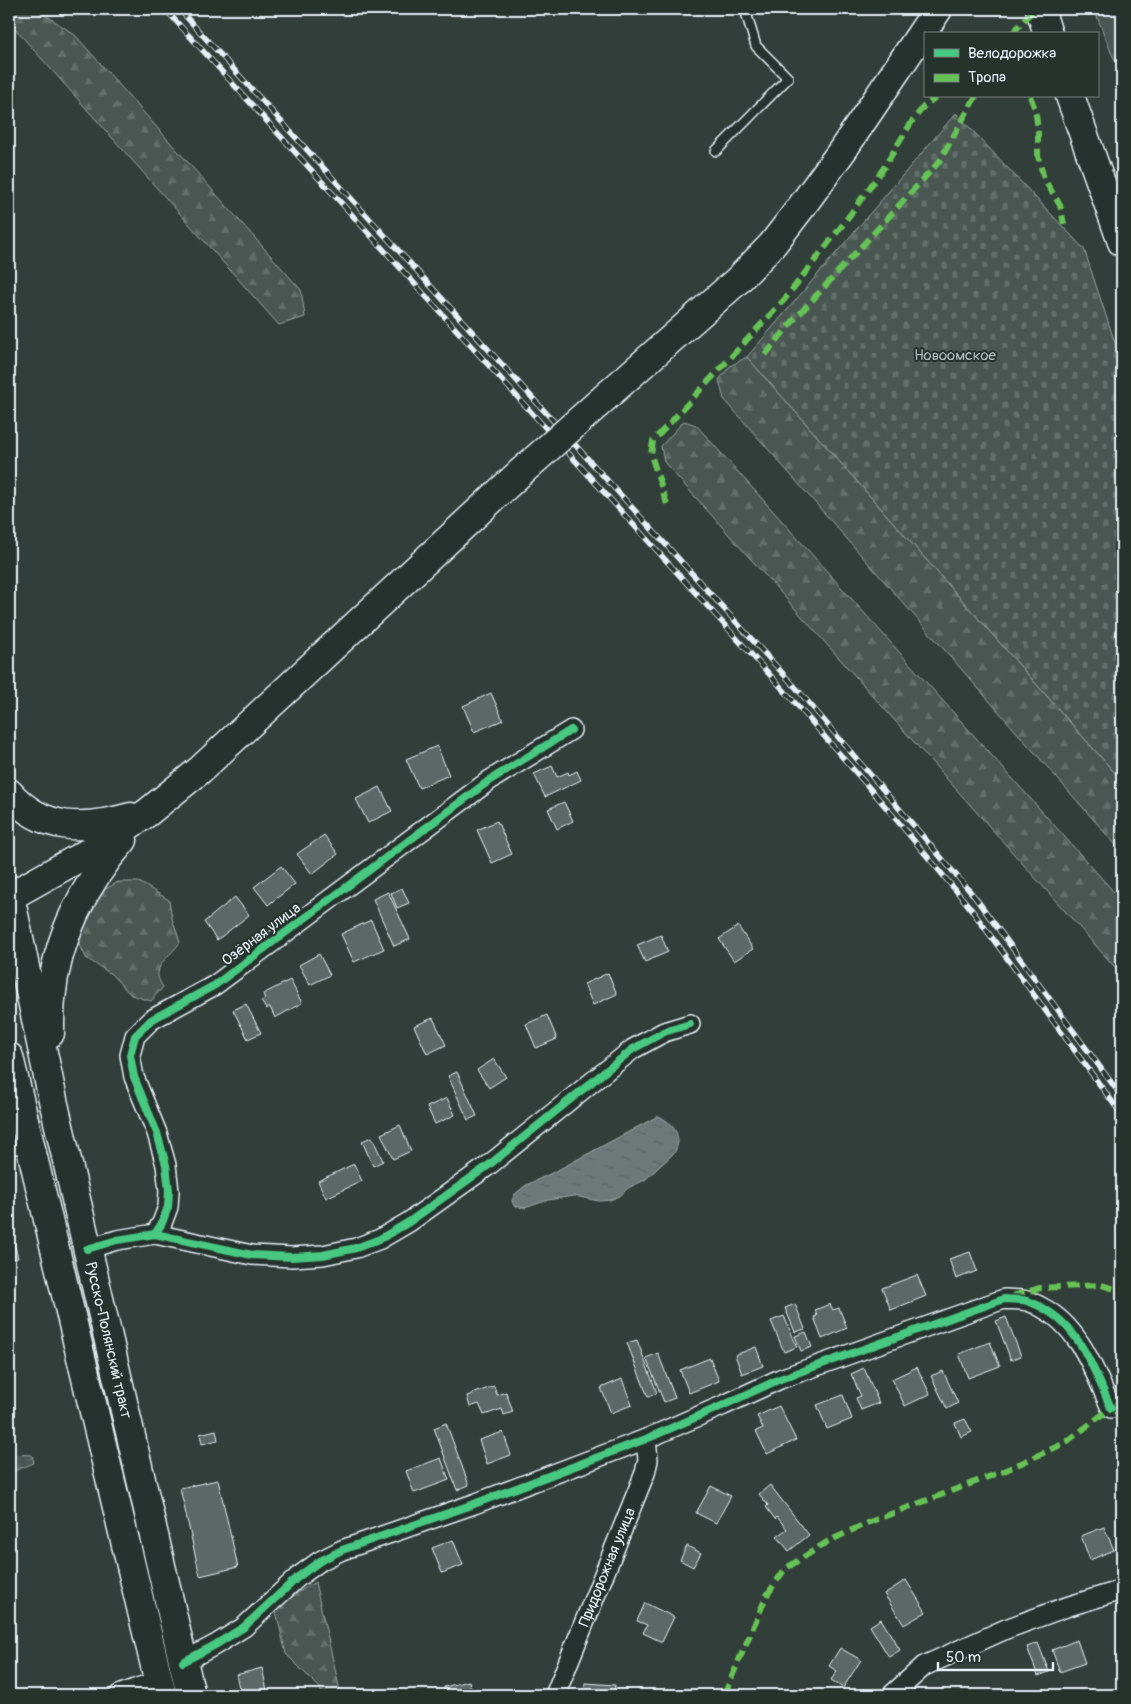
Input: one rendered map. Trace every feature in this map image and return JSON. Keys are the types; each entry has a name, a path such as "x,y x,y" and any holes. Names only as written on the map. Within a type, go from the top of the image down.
{"main road":[{"path":"9,896 91,852 147,813 200,770 520,473 738,280 772,245 799,210 842,151 938,9"},
{"path":"1040,9 1047,32"},
{"path":"1071,98 1122,242"},
{"path":"9,793 20,806 40,818 69,826 96,826 147,813"},
{"path":"53,1100 50,1036 51,998 56,969 66,936 77,906 106,860 147,813"},
{"name":"Русско-Полянский тракт","path":"9,896 53,1100 191,1695"},
{"name":"Русско-Полянский тракт","path":"9,1057 19,1148 161,1688"}],"street":[{"name":"Озёрная улица","path":"155,1234 162,1223 168,1207 169,1191 166,1165 157,1133 134,1077 130,1055 135,1036 150,1020 215,985 490,780 571,730"},
{"path":"87,1249 117,1240 155,1234 252,1255 292,1258 323,1255 356,1248 380,1239 409,1222 489,1166 633,1049 664,1032 690,1024"},
{"path":"183,1662 216,1645 244,1627 298,1577 320,1561 342,1550 474,1504 646,1439 780,1379 1004,1299 1029,1301 1047,1310 1063,1322 1078,1338 1111,1408"},
{"name":"Придорожная улица","path":"555,1695 645,1472 648,1460 646,1439"},
{"path":"892,1695 924,1666 932,1662 1006,1629 1066,1607 1122,1590"},
{"path":"119,1695 161,1688"}],"lane":[{"path":"716,151 788,78 756,46 747,16 751,9"}],"green space":[{"path":"17,9 37,9 75,35 301,290 305,317 279,325 9,22"},
{"path":"1094,9 1122,9 1122,75 1111,52"},
{"name":"Новоомское","path":"956,113 1084,249 1122,364 1122,781 747,357"},
{"path":"747,357 1122,781 1122,852 724,399 719,380 730,366"},
{"path":"684,421 696,425 1122,901 1122,975 664,462 661,446"},
{"path":"118,882 139,882 169,900 172,918 180,942 160,966 158,977 163,987 151,1001 131,995 111,974 86,958 80,945 84,918 95,895"},
{"path":"9,1454 32,1455 34,1463 9,1473"},
{"path":"315,1582 341,1695 322,1695 320,1688 286,1654 275,1607"}],"water":[{"path":"658,1116 672,1126 677,1136 677,1147 674,1153 645,1180 628,1188 620,1196 610,1200 599,1201 574,1196 548,1200 525,1208 514,1206 512,1201 514,1195 526,1185"}],"building":[{"path":"491,693 503,720 474,732 463,706"},
{"path":"437,746 449,775 419,788 406,759"},
{"path":"552,766 557,777 568,772 569,775 577,771 581,780 545,797 534,774"},
{"path":"380,787 392,811 368,823 356,799"},
{"path":"564,802 573,821 557,829 548,809"},
{"path":"497,821 512,854 492,863 477,830"},
{"path":"324,835 338,854 312,874 297,854"},
{"path":"281,866 295,884 268,905 254,887"},
{"path":"402,888 409,903 397,908 391,893"},
{"path":"388,892 410,939 394,946 373,899"},
{"path":"235,897 249,915 217,940 204,922"},
{"path":"371,920 384,949 354,962 341,934"},
{"path":"738,926 753,949 734,961 719,939"},
{"path":"661,935 668,952 645,962 637,945"},
{"path":"319,954 330,975 310,985 299,965"},
{"path":"608,973 617,994 593,1005 584,984"},
{"path":"290,980 302,1003 275,1018 270,1007 266,1009 261,1001 265,999 263,994"},
{"path":"246,1004 261,1033 248,1039 233,1010"},
{"path":"547,1015 557,1039 536,1048 526,1024"},
{"path":"433,1018 446,1045 427,1054 414,1026"},
{"path":"494,1059 506,1077 489,1088 477,1070"},
{"path":"457,1072 477,1116 468,1120 448,1076"},
{"path":"447,1098 455,1115 435,1124 427,1107"},
{"path":"400,1125 411,1151 393,1159 381,1134"},
{"path":"372,1137 383,1161 373,1166 362,1141"},
{"path":"354,1164 362,1181 326,1198 318,1181"},
{"path":"14,1243 18,1258 9,1260 9,1244"},
{"path":"970,1252 977,1271 956,1279 949,1259"},
{"path":"917,1275 926,1296 891,1310 882,1288"},
{"path":"795,1304 805,1329 795,1332 785,1308"},
{"path":"830,1304 833,1310 839,1308 847,1328 822,1339 814,1317 817,1316 815,1310"},
{"path":"784,1316 797,1347 784,1352 771,1321"},
{"path":"1006,1317 1021,1356 1011,1360 996,1321"},
{"path":"806,1332 812,1347 801,1351 795,1336"},
{"path":"637,1340 657,1393 648,1397 627,1343"},
{"path":"990,1342 1000,1366 968,1378 959,1354"},
{"path":"756,1347 763,1366 742,1374 735,1355"},
{"path":"658,1353 675,1398 664,1402 646,1358"},
{"path":"710,1358 719,1381 689,1393 680,1370"},
{"path":"917,1367 930,1394 905,1406 892,1379"},
{"path":"864,1368 879,1403 861,1410 856,1398 861,1396 851,1374"},
{"path":"943,1371 958,1403 947,1409 931,1376"},
{"path":"622,1379 632,1405 611,1413 601,1388"},
{"path":"494,1386 497,1395 506,1392 513,1412 504,1415 502,1409 484,1415 479,1404 470,1407 467,1396"},
{"path":"843,1395 852,1419 827,1429 817,1405"},
{"path":"779,1406 796,1440 767,1454 756,1431 763,1428 757,1416"},
{"path":"965,1419 972,1432 961,1437 955,1423"},
{"path":"446,1423 469,1485 457,1490 434,1428"},
{"path":"216,1430 218,1440 202,1444 200,1434"},
{"path":"503,1432 511,1455 487,1464 479,1440"},
{"path":"441,1458 449,1480 414,1493 406,1471"},
{"path":"218,1480 238,1567 200,1576 180,1488"},
{"path":"770,1485 809,1535 789,1551 777,1536 787,1529 777,1517 775,1519 766,1507 768,1505 759,1494"},
{"path":"711,1486 731,1496 716,1523 696,1513"},
{"path":"1104,1527 1114,1550 1090,1560 1081,1536"},
{"path":"453,1540 463,1565 442,1573 432,1548"},
{"path":"687,1546 701,1553 693,1567 680,1560"},
{"path":"906,1580 926,1612 904,1625 884,1594"},
{"path":"645,1603 674,1617 662,1642 643,1633 647,1625 637,1621"},
{"path":"881,1619 900,1650 889,1657 870,1626"},
{"path":"1077,1640 1085,1663 1060,1672 1052,1650"},
{"path":"1038,1643 1049,1672 1038,1676 1027,1647"},
{"path":"840,1648 861,1660 843,1688 831,1680 837,1671 829,1666"},
{"path":"262,1668 268,1695 241,1695 236,1675"},
{"path":"469,1681 472,1695 446,1695 444,1687"},
{"path":"585,1683 615,1685 614,1695 584,1695"}],"railway":[{"path":"165,9 790,697 879,799 968,905 1122,1115"},
{"path":"179,9 797,689 974,896 1122,1097"}],"marked path":[{"path":"1014,32 1034,9"},
{"path":"667,504 651,455 653,441 784,300 883,169 911,123 924,106 934,98"},
{"path":"765,355 793,321 939,162 975,98"},
{"path":"1031,98 1035,109 1038,129 1038,156 1044,179 1060,205 1064,224"},
{"path":"1013,1296 1040,1288 1101,1285 1122,1291"},
{"path":"724,1695 767,1595 785,1569 827,1542 867,1523 1004,1471 1065,1443 1122,1401"},
{"path":"1111,1408 1122,1416"}],"cycle path":[{"path":"155,1234 162,1223 168,1207 169,1191 166,1165 157,1133 134,1077 130,1055 135,1036 151,1020 215,985 490,780 571,730"},
{"path":"87,1249 117,1240 155,1234 252,1255 292,1257 323,1255 356,1248 380,1239 409,1222 489,1165 633,1049 664,1032 690,1024"},
{"path":"183,1662 244,1627 298,1577 320,1561 342,1550 474,1504 646,1439 780,1379 1004,1299 1029,1301 1055,1316 1066,1326 1076,1338 1092,1365 1111,1408"}]}
